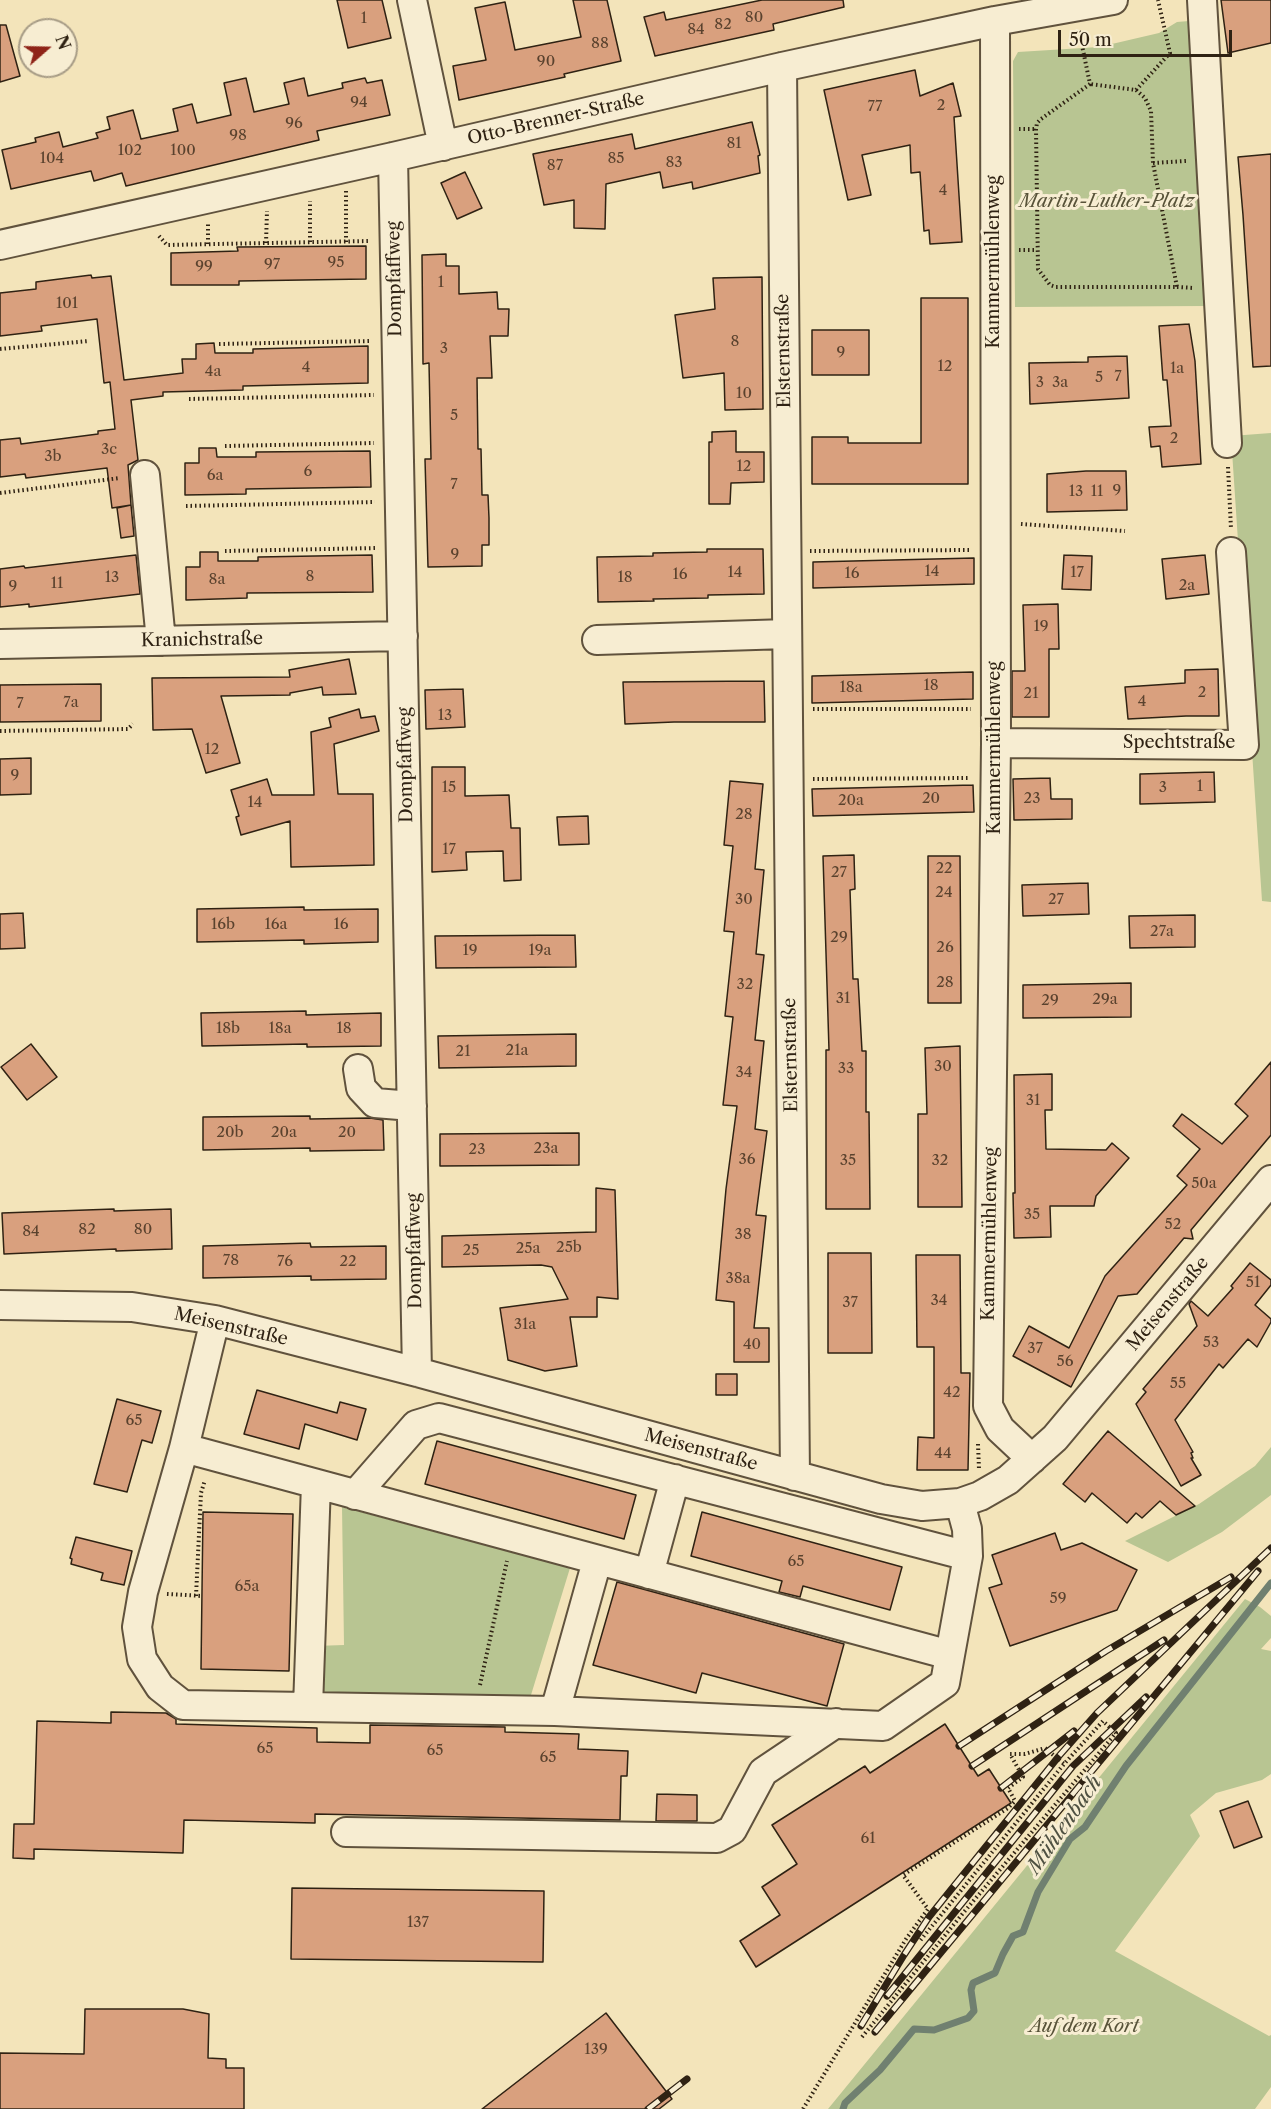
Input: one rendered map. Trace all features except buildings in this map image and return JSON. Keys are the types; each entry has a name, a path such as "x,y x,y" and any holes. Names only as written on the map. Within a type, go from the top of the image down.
{"street":[{"path":"412,0 442,146"},
{"name":"Otto-Brenner-Straße","path":"0,245 1055,6 1113,0"},
{"path":"1202,0 1227,443"},
{"name":"Kammermühlenweg","path":"988,1406 996,743 995,21"},
{"name":"Elsternstraße","path":"782,67 795,1476"},
{"name":"Dompfaffweg","path":"393,157 417,1372"},
{"path":"145,475 161,641"},
{"name":"Spechtstraße","path":"996,743 1244,745 1232,552"},
{"path":"597,640 787,634"},
{"name":"Kranichstraße","path":"0,645 403,636"},
{"path":"358,1069 361,1088 375,1103 412,1107"},
{"name":"Meisenstraße","path":"0,1305 132,1307 215,1320 417,1372 881,1499 922,1506 970,1499 1008,1480 1055,1438 1271,1180"},
{"path":"215,1320 184,1448 143,1592 137,1628 142,1659 160,1687 183,1705 555,1711 883,1726 945,1683 968,1556 967,1529 970,1499"},
{"path":"988,1406 1000,1429 1032,1459"},
{"path":"356,1495 416,1425 439,1418 968,1556"},
{"path":"184,1448 950,1655"},
{"path":"649,1574 675,1479"},
{"path":"308,1707 316,1484"},
{"path":"555,1711 597,1561"},
{"path":"346,1832 717,1838 732,1830 763,1772 836,1723"}],"path":[{"path":"1136,90 1170,54 1158,0"},
{"path":"1055,6 1090,84"},
{"path":"1090,84 1136,90 1145,98 1151,111 1153,163 1177,287 1056,287 1050,285 1038,269 1037,123 1090,84"},
{"path":"1153,163 1211,160"},
{"path":"346,168 346,242"},
{"path":"310,242 311,176"},
{"path":"266,243 268,185"},
{"path":"137,214 167,245 394,241"},
{"path":"0,349 89,341"},
{"path":"219,344 397,341"},
{"path":"189,399 398,395"},
{"path":"225,446 399,443"},
{"path":"1227,443 1232,552"},
{"path":"0,493 145,475"},
{"path":"186,506 400,501"},
{"path":"786,551 995,536 1125,531"},
{"path":"225,551 401,548"},
{"path":"787,709 996,709"},
{"path":"0,730 128,729 133,724"},
{"path":"788,779 995,778"},
{"path":"970,1499 978,1428 988,1406"},
{"path":"196,1596 201,1493 212,1456"},
{"path":"477,1710 482,1674 513,1538"},
{"path":"143,1592 202,1596"},
{"path":"862,2037 964,1912 1116,1733 1103,1721 1064,1764 919,1942"},
{"path":"803,2109 906,1939 928,1909 903,1875 1008,1808 1015,1801 1008,1788 1023,1777 1010,1754 1025,1754 1045,1748 1064,1764"}],"green space":[{"name":"Martin-Luther-Platz","path":"1189,21 1205,306 1015,307 1013,61 1018,52 1099,47 1159,33 1177,22"},
{"path":"1271,433 1271,902 1262,901 1231,436"},
{"path":"1271,1447 1271,1495 1222,1532 1168,1562 1125,1541 1199,1504 1255,1466"},
{"path":"342,1507 570,1568 531,1695 321,1700 315,1646 344,1645"},
{"name":"Auf dem Kort","path":"1245,1599 1271,1616 1271,1638 1261,1649 1271,1651 1271,1774 1262,1780 1216,1793 1190,1815 1200,1836 1115,1951 1269,2036 1271,2035 1271,2087 1255,2109 828,2109"}],"waterway":[{"name":"Mühlenbach","path":"843,2109 845,2103 880,2070 914,2029 934,2030 968,2018 974,2011 971,1990 973,1983 995,1973 1013,1936 1023,1932 1038,1892 1070,1839 1085,1827 1126,1766 1271,1583"}],"railway":[{"path":"861,2026 929,1917 1059,1756 1097,1713 1271,1548"},
{"path":"875,2032 1258,1571"},
{"path":"959,1746 1106,1651 1231,1577"},
{"path":"972,1766 1164,1640"},
{"path":"887,1996 1073,1766 1146,1697"},
{"path":"1001,1788 1074,1731"},
{"path":"648,2109 687,2079"}]}
